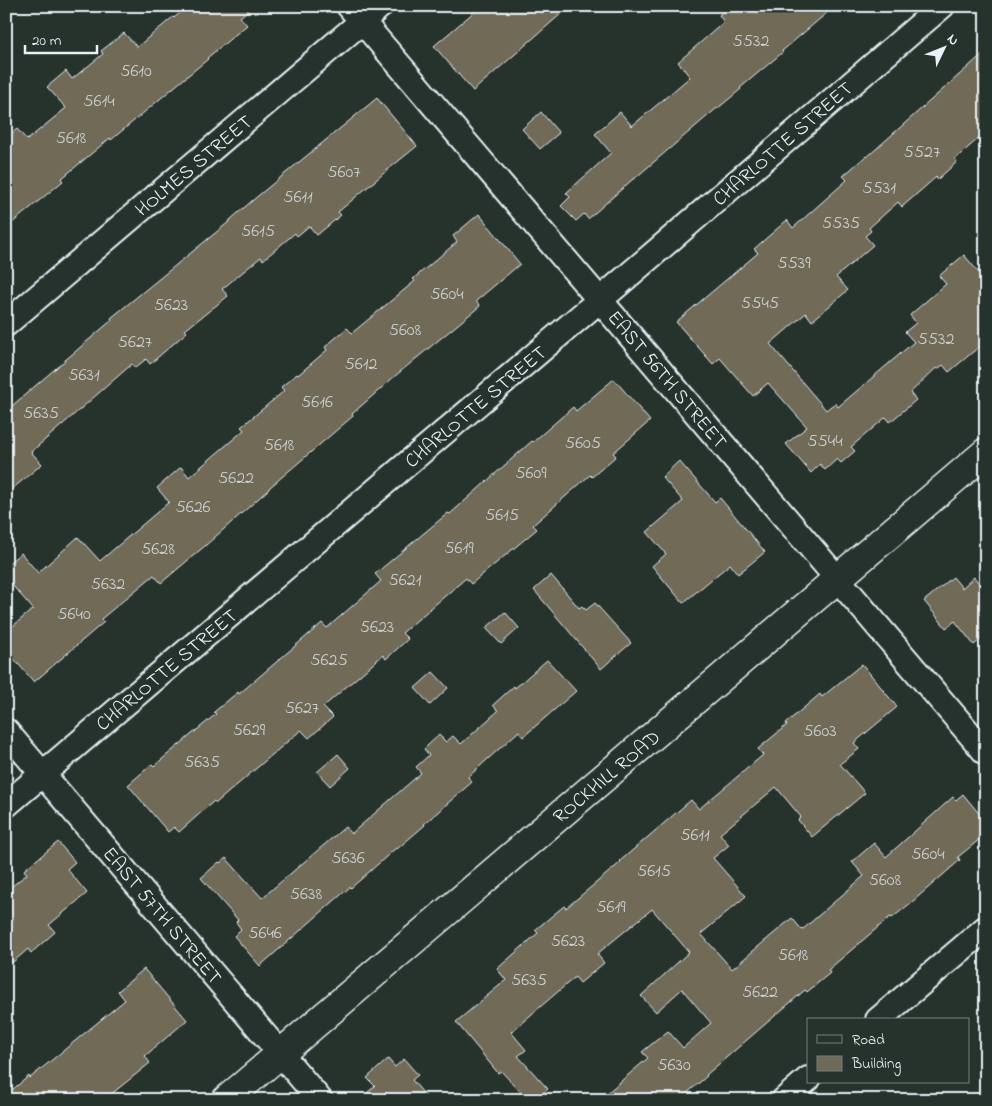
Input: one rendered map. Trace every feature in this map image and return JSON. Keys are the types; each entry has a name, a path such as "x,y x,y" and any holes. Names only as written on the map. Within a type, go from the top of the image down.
{"main road":[{"name":"ROCKHILL ROAD","path":"226,1100 986,452"}],"street":[{"name":"HOLMES STREET","path":"6,324 355,14 380,6"},
{"name":"CHARLOTTE STREET","path":"6,805 600,300 942,6"},
{"name":"EAST 56TH STREET","path":"355,14 986,753"},
{"name":"EAST 57TH STREET","path":"6,731 320,1100"},
{"path":"880,1018 986,928"},
{"path":"784,1100 807,1080"}],"building":[{"path":"188,6 253,6 240,17 247,25 111,140 110,138 61,179 63,181 6,228 6,138 17,129 27,140 66,108 47,87 66,71 72,79 103,54 101,51 124,33 137,47"},
{"path":"481,6 570,6 473,91 434,46"},
{"path":"730,6 835,6 588,219 584,214 576,221 561,206 570,197 566,193 611,153 595,134 620,112 632,126 690,77 678,62 724,22 719,15"},
{"path":"986,51 986,132 955,159 957,162 938,179 936,177 902,207 898,202 869,228 871,231 865,236 873,245 836,277 848,290 812,321 806,313 770,344 826,410 835,403 838,407 914,342 905,332 916,323 910,315 946,284 939,276 964,255 986,281 986,341 949,372 943,365 938,369 936,368 910,393 916,400 890,422 886,417 851,447 855,451 841,463 837,459 825,470 820,464 811,473 786,444 807,427 768,383 753,396 720,358 713,364 676,322 758,253 754,249 787,220 793,228 847,180 843,176"},
{"path":"377,98 417,146 338,212 341,215 317,235 309,226 297,236 295,233 263,260 261,257 222,289 228,296 185,330 187,332 150,364 146,359 135,368 132,364 31,452 42,464 6,494 6,411 112,320 111,318"},
{"path":"541,112 559,133 540,149 522,129"},
{"path":"479,214 520,264 476,301 480,306 395,376 352,414 353,416 206,545 161,583 154,575 101,619 104,622 34,682 6,650 6,632 33,609 6,578 6,565 21,553 38,573 78,537 100,561 169,502 157,488 181,467 189,477 244,430 241,427 284,391 281,387 327,350 325,347 347,328 352,333 415,281 413,279 457,242 453,236"},
{"path":"614,379 650,421 613,453 616,456 592,477 590,475 533,525 537,529 471,584 466,578 402,633 408,639 386,659 383,655 323,707 333,717 309,738 301,730 179,832 174,827 168,832 128,785 152,764 154,766 216,714 214,712 238,692 239,694 322,623 327,628 381,581 375,574 448,513 450,514 573,407 576,411"},
{"path":"679,461 715,502 720,498 765,552 738,574 730,564 683,603 652,566 666,554 647,532 683,501 662,477"},
{"path":"551,575 579,608 582,606 586,610 595,603 631,643 601,669 534,590"},
{"path":"953,577 962,588 974,577 986,592 986,635 974,645 955,621 946,628 924,601"},
{"path":"505,612 519,628 501,644 486,628"},
{"path":"547,660 576,691 523,737 519,731 468,777 472,782 425,825 350,887 260,966 234,936 241,929 236,922 238,920 201,878 226,858 262,898 345,827 351,834 421,773 416,767 429,755 424,749 439,735 446,742 453,736 461,744 498,711 493,705"},
{"path":"862,664 897,707 854,743 859,749 840,764 865,793 812,837 798,820 801,817 776,787 720,834 729,845 713,858 746,896 701,934 732,969 792,918 802,930 864,876 852,862 874,843 886,857 953,797 956,800 963,794 986,822 986,834 958,857 960,860 912,902 892,918 890,917 828,970 830,973 807,992 805,990 679,1100 599,1100 648,1058 642,1052 668,1031 683,1048 711,1023 682,989 656,1012 641,996 689,952 652,909 597,954 604,963 580,983 575,977 511,1032 526,1050 518,1056 548,1089 536,1100 528,1100 501,1071 498,1073 456,1022 506,980 497,969 538,933 535,930 564,906 566,908 691,800 699,809 763,755 758,749 787,725 786,723 820,694 822,697"},
{"path":"433,672 448,688 430,705 415,688"},
{"path":"338,754 350,768 330,786 317,772"},
{"path":"58,842 75,862 67,869 87,893 49,925 55,932 31,953 28,949 6,968 6,891 27,874 24,870"},
{"path":"144,969 187,1020 145,1056 150,1063 104,1100 6,1100 6,1095 29,1076 30,1078 125,1000 118,991"},
{"path":"388,1059 395,1067 404,1059 418,1075 412,1080 429,1100 359,1100 375,1086 367,1078"}]}
